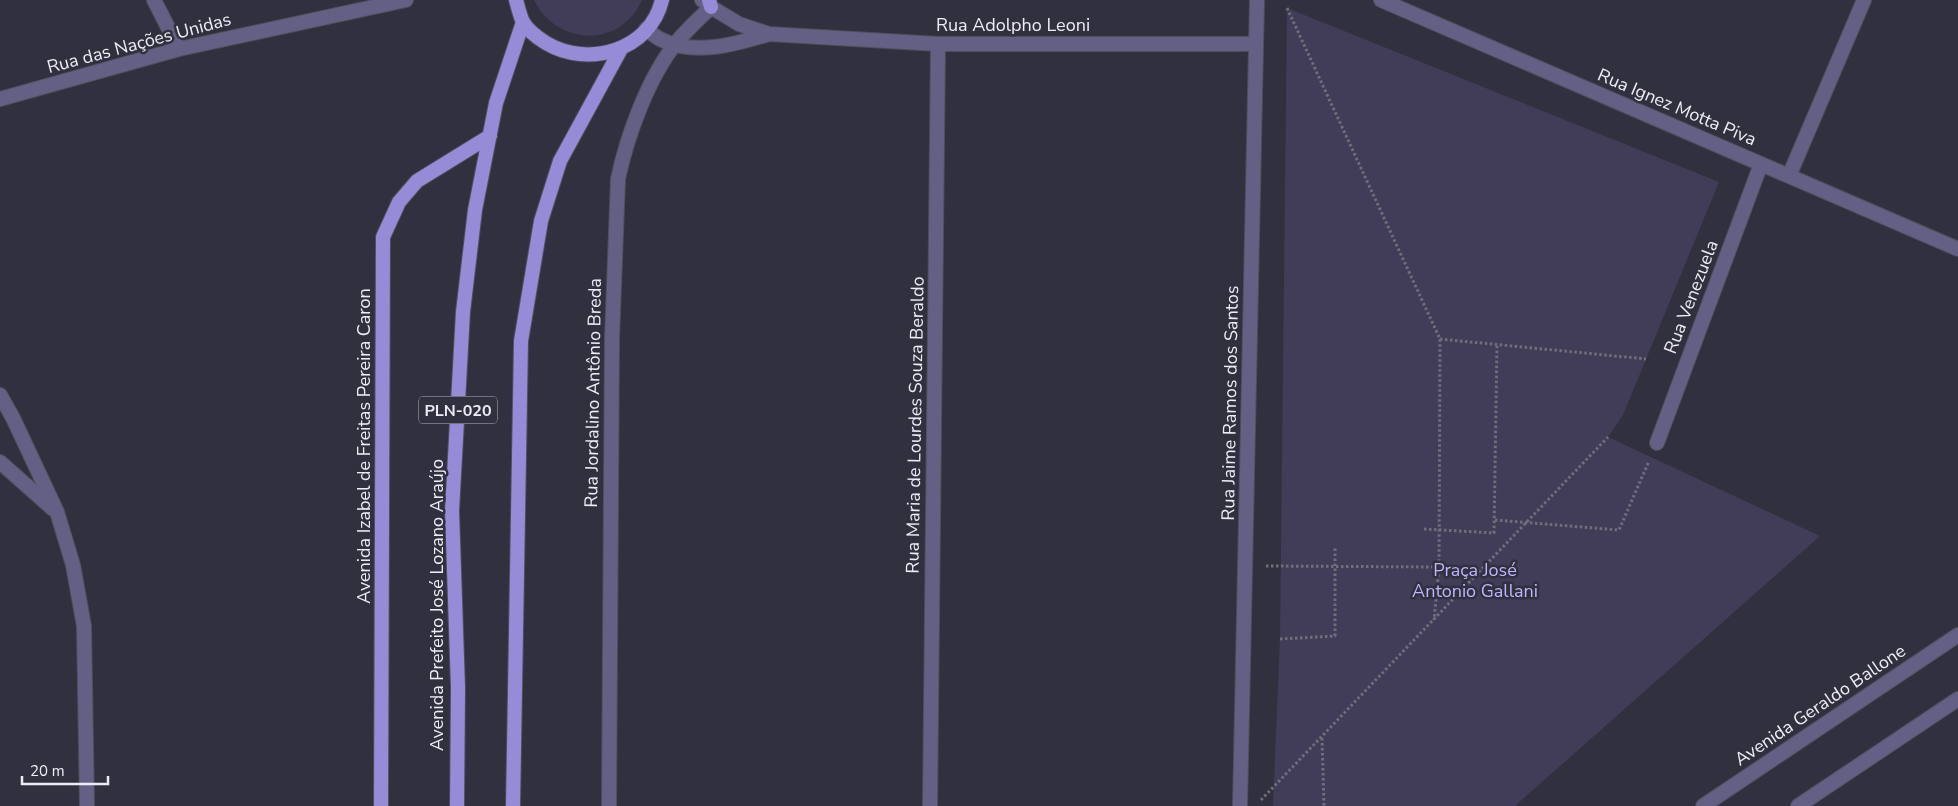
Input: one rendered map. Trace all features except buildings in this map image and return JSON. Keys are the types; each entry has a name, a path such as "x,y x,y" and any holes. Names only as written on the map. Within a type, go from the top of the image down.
{"main road":[{"name":"PLN-020","path":"516,0 523,22 538,38 556,49 578,55 600,55 620,48 634,40 646,29 660,8 662,0"},
{"name":"Avenida Prefeito José Lozano Araújo","path":"457,806 458,688 452,511 463,312 475,210 496,102 523,22"},
{"name":"PLN-020","path":"514,806 521,342 541,221 560,161 620,48"},
{"name":"Avenida Izabel de Freitas Pereira Caron","path":"381,806 383,238 399,202 417,181 490,136"}],"street":[{"path":"154,0 179,49"},
{"name":"Rua das Nações Unidas","path":"0,99 179,49 406,0"},
{"name":"Rua Jaime Ramos dos Santos","path":"1240,806 1257,0"},
{"name":"Rua Ignez Motta Piva","path":"1381,0 1958,249"},
{"path":"1790,176 1864,0"},
{"name":"Rua Adolpho Leoni","path":"707,2 739,24 769,34 938,44 1256,44"},
{"name":"Rua Jordalino Antônio Breda","path":"609,806 611,406 618,179 622,160 645,93 676,44 707,2"},
{"name":"Rua Adolpho Leoni","path":"646,29 662,40 695,48 727,46 769,34"},
{"name":"Rua Maria de Lourdes Souza Beraldo","path":"930,806 938,44"},
{"name":"Rua Venezuela","path":"1656,443 1761,164"},
{"path":"0,395 58,512 73,565 84,626 87,806"},
{"path":"0,462 58,512"},
{"name":"Avenida Geraldo Ballone","path":"1703,806 1958,635"},
{"path":"1798,806 1958,699"}],"path":[{"path":"1287,8 1440,339 1439,567 1434,620"},
{"path":"1440,339 1646,359"},
{"path":"1424,529 1494,533 1497,344"},
{"path":"1255,806 1608,437"},
{"path":"1495,520 1619,530 1656,443"},
{"path":"1280,639 1335,636 1335,546"},
{"path":"1245,567 1439,567 1481,571"},
{"path":"1322,737 1324,806"}],"green space":[{"path":"534,0 642,0 632,16 619,27 604,34 588,36 572,33 557,26 544,15"},
{"name":"Praça José Antonio Gallani","path":"1287,8 1719,182 1623,415 1608,437 1820,536 1515,806 1273,806 1280,639"}]}
